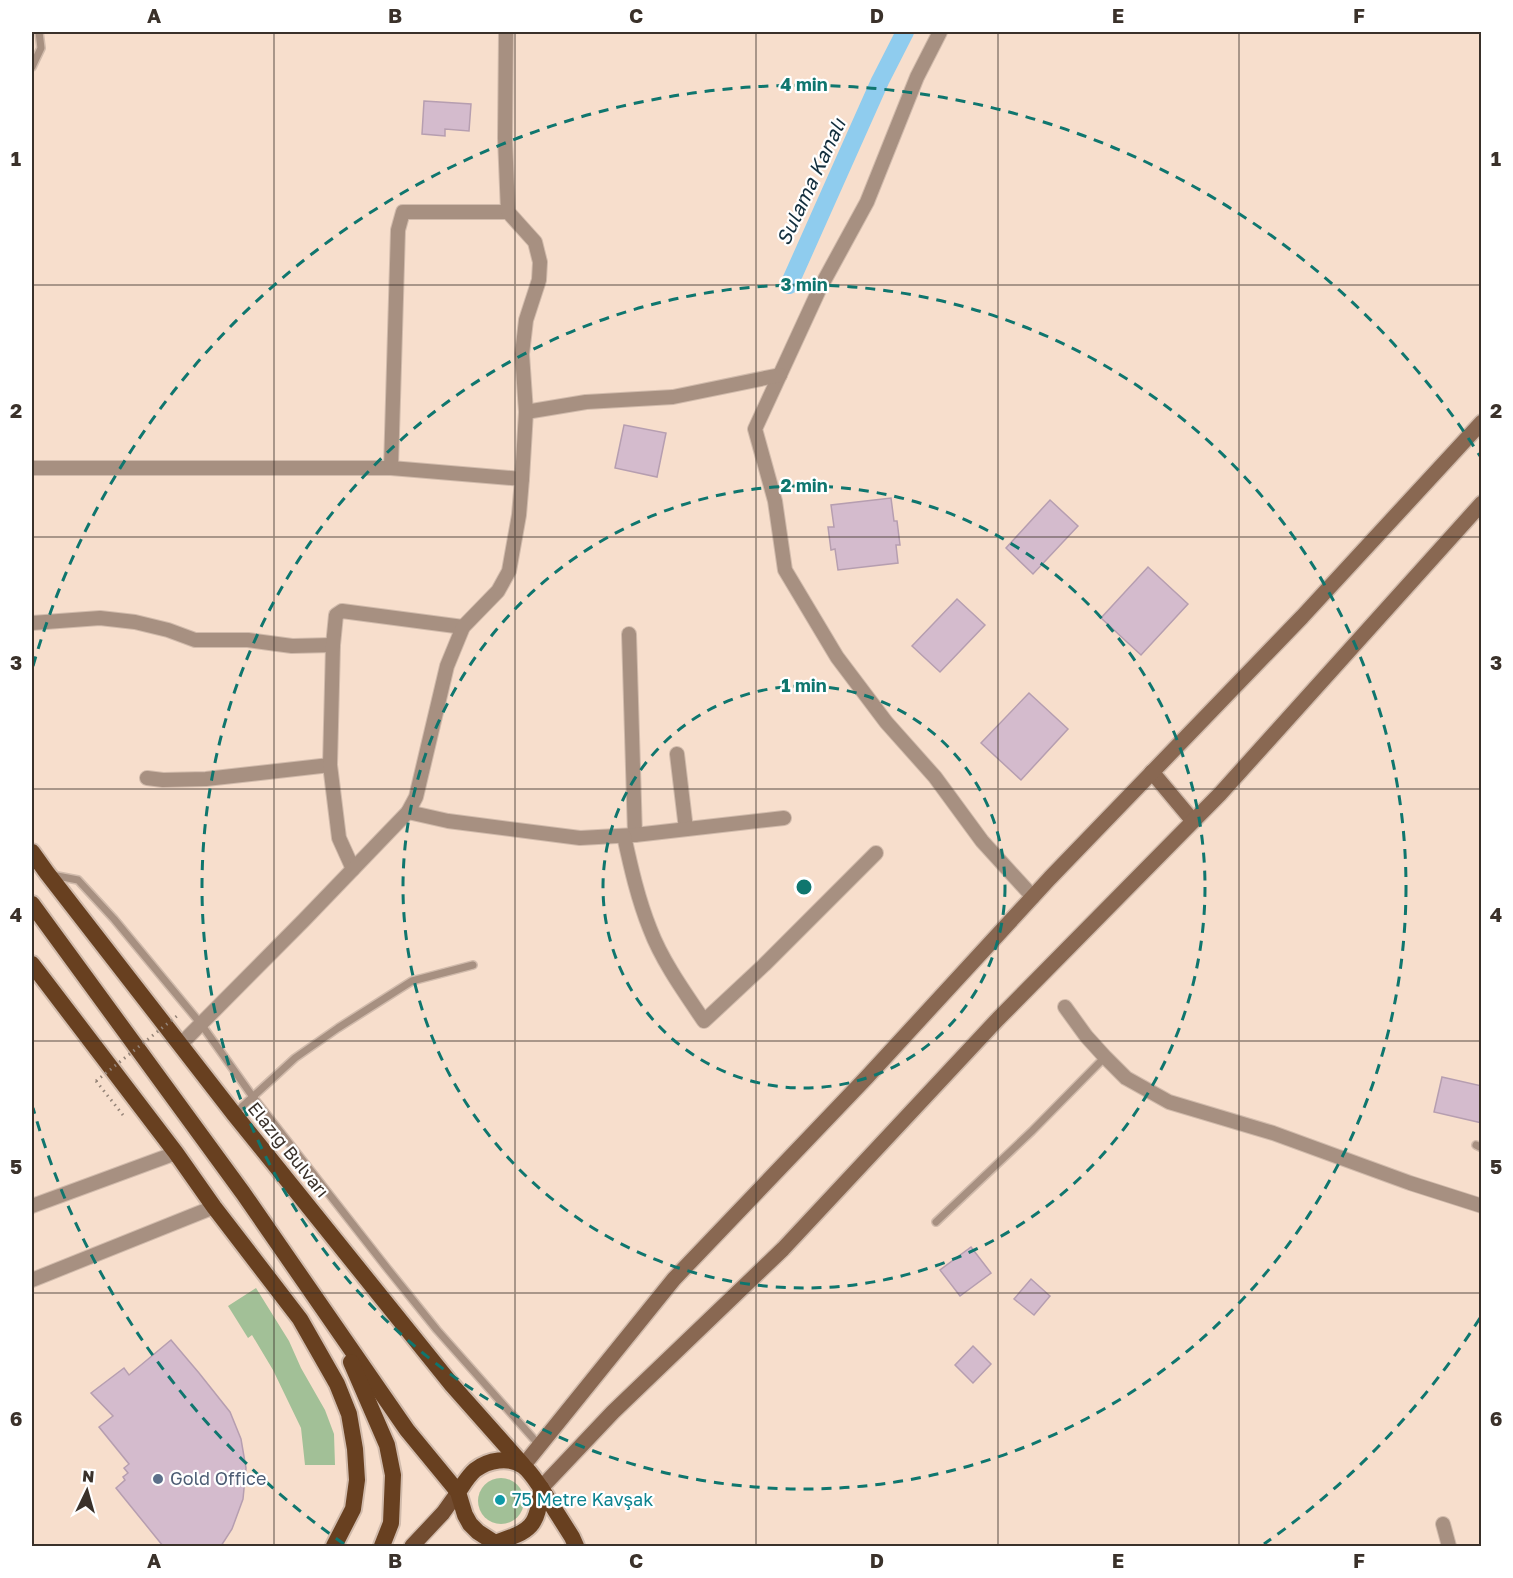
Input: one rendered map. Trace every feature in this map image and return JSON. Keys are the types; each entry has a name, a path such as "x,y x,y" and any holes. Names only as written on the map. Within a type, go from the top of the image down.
{"highway":[{"name":"Elazığ Bulvarı","path":"33,853 46,873 234,1114 452,1385 523,1466"},
{"path":"32,904 243,1193 407,1430 458,1492 465,1515 471,1524 495,1545 521,1534 536,1518 540,1508 541,1488"},
{"path":"32,964 300,1318 337,1384 349,1414 356,1449 357,1480 353,1509 334,1546"},
{"path":"333,1323 387,1445 393,1474 391,1523 382,1546"},
{"path":"458,1492 474,1472 484,1464 496,1460 509,1461 523,1466 541,1488 576,1546"}],"main road":[{"path":"523,1466 674,1279 867,1077 1033,897 1302,617 1482,422"},
{"path":"541,1488 614,1412 783,1249 998,1020 1220,794 1482,503"},
{"path":"1152,772 1193,821"},
{"path":"412,1546 443,1513 458,1492"}],"street":[{"path":"180,1045 408,812 416,797 447,666 463,627 498,591 509,571 519,514 522,478 525,412 522,354 526,320 539,280 540,262 535,242 508,212 505,138 506,32"},
{"path":"940,32 917,78 867,202 819,290 755,429 776,501 785,570 837,657 886,722 935,777 982,841 1033,897"},
{"path":"391,468 398,230 404,212 508,212"},
{"path":"525,412 586,402 673,397 780,375"},
{"path":"32,468 391,468 522,478"},
{"path":"353,869 339,838 330,765 336,615 342,611 463,627"},
{"path":"32,623 100,618 135,622 168,630 195,640 248,640 292,646 333,645"},
{"path":"629,634 629,835 634,882 650,931 677,981 704,1021 765,965 876,853"},
{"path":"677,754 686,829"},
{"path":"147,778 206,779 330,765"},
{"path":"408,812 448,821 580,838 784,818"},
{"path":"1065,1007 1086,1035 1126,1078 1169,1102 1273,1134 1482,1206"},
{"path":"32,1206 176,1153"},
{"path":"32,1280 214,1207"},
{"path":"1443,1524 1449,1546"}],"lane":[{"path":"32,67 41,48 39,32"},
{"path":"46,873 78,880 114,919 201,1024 253,1097 437,1330 540,1446"},
{"path":"234,1114 295,1058 412,981 472,964"},
{"path":"936,1222 1032,1131 1105,1057"}],"path":[{"path":"123,1115 96,1081 177,1016"}],"green space":[{"path":"256,1288 289,1341 301,1368 325,1410 334,1434 335,1465 305,1465 301,1428 273,1370 252,1335 248,1338 228,1306"},
{"path":"501,1478 517,1485 524,1501 517,1517 501,1524 485,1517 478,1501 485,1485"}],"building":[{"path":"424,101 471,104 469,131 445,129 445,136 422,134"},
{"path":"624,425 666,433 657,477 615,468"},
{"path":"891,498 900,545 896,545 898,563 838,570 835,549 831,550 828,527 834,527 831,505"},
{"path":"1050,500 1078,526 1033,574 1006,548"},
{"path":"1148,567 1188,604 1141,655 1101,618"},
{"path":"957,599 985,625 940,672 912,646"},
{"path":"1029,693 1068,729 1021,780 981,743"},
{"path":"1442,1077 1482,1086 1482,1123 1434,1112"},
{"path":"971,1247 991,1273 960,1296 940,1270"},
{"path":"1031,1279 1050,1296 1034,1315 1014,1299"},
{"path":"171,1340 230,1412 241,1439 246,1468 243,1499 232,1529 221,1546 163,1546 116,1488 125,1480 123,1477 128,1473 124,1468 129,1464 99,1427 113,1416 91,1393 124,1368 129,1375"},
{"path":"973,1346 991,1364 973,1383 955,1365"}],"waterway":[{"name":"Sulama Kanalı","path":"789,285 880,81 905,32"}],"place":[{"name":"Gold Office","path":"158,1479"},
{"name":"75 Metre Kavşak","path":"500,1500"}]}
